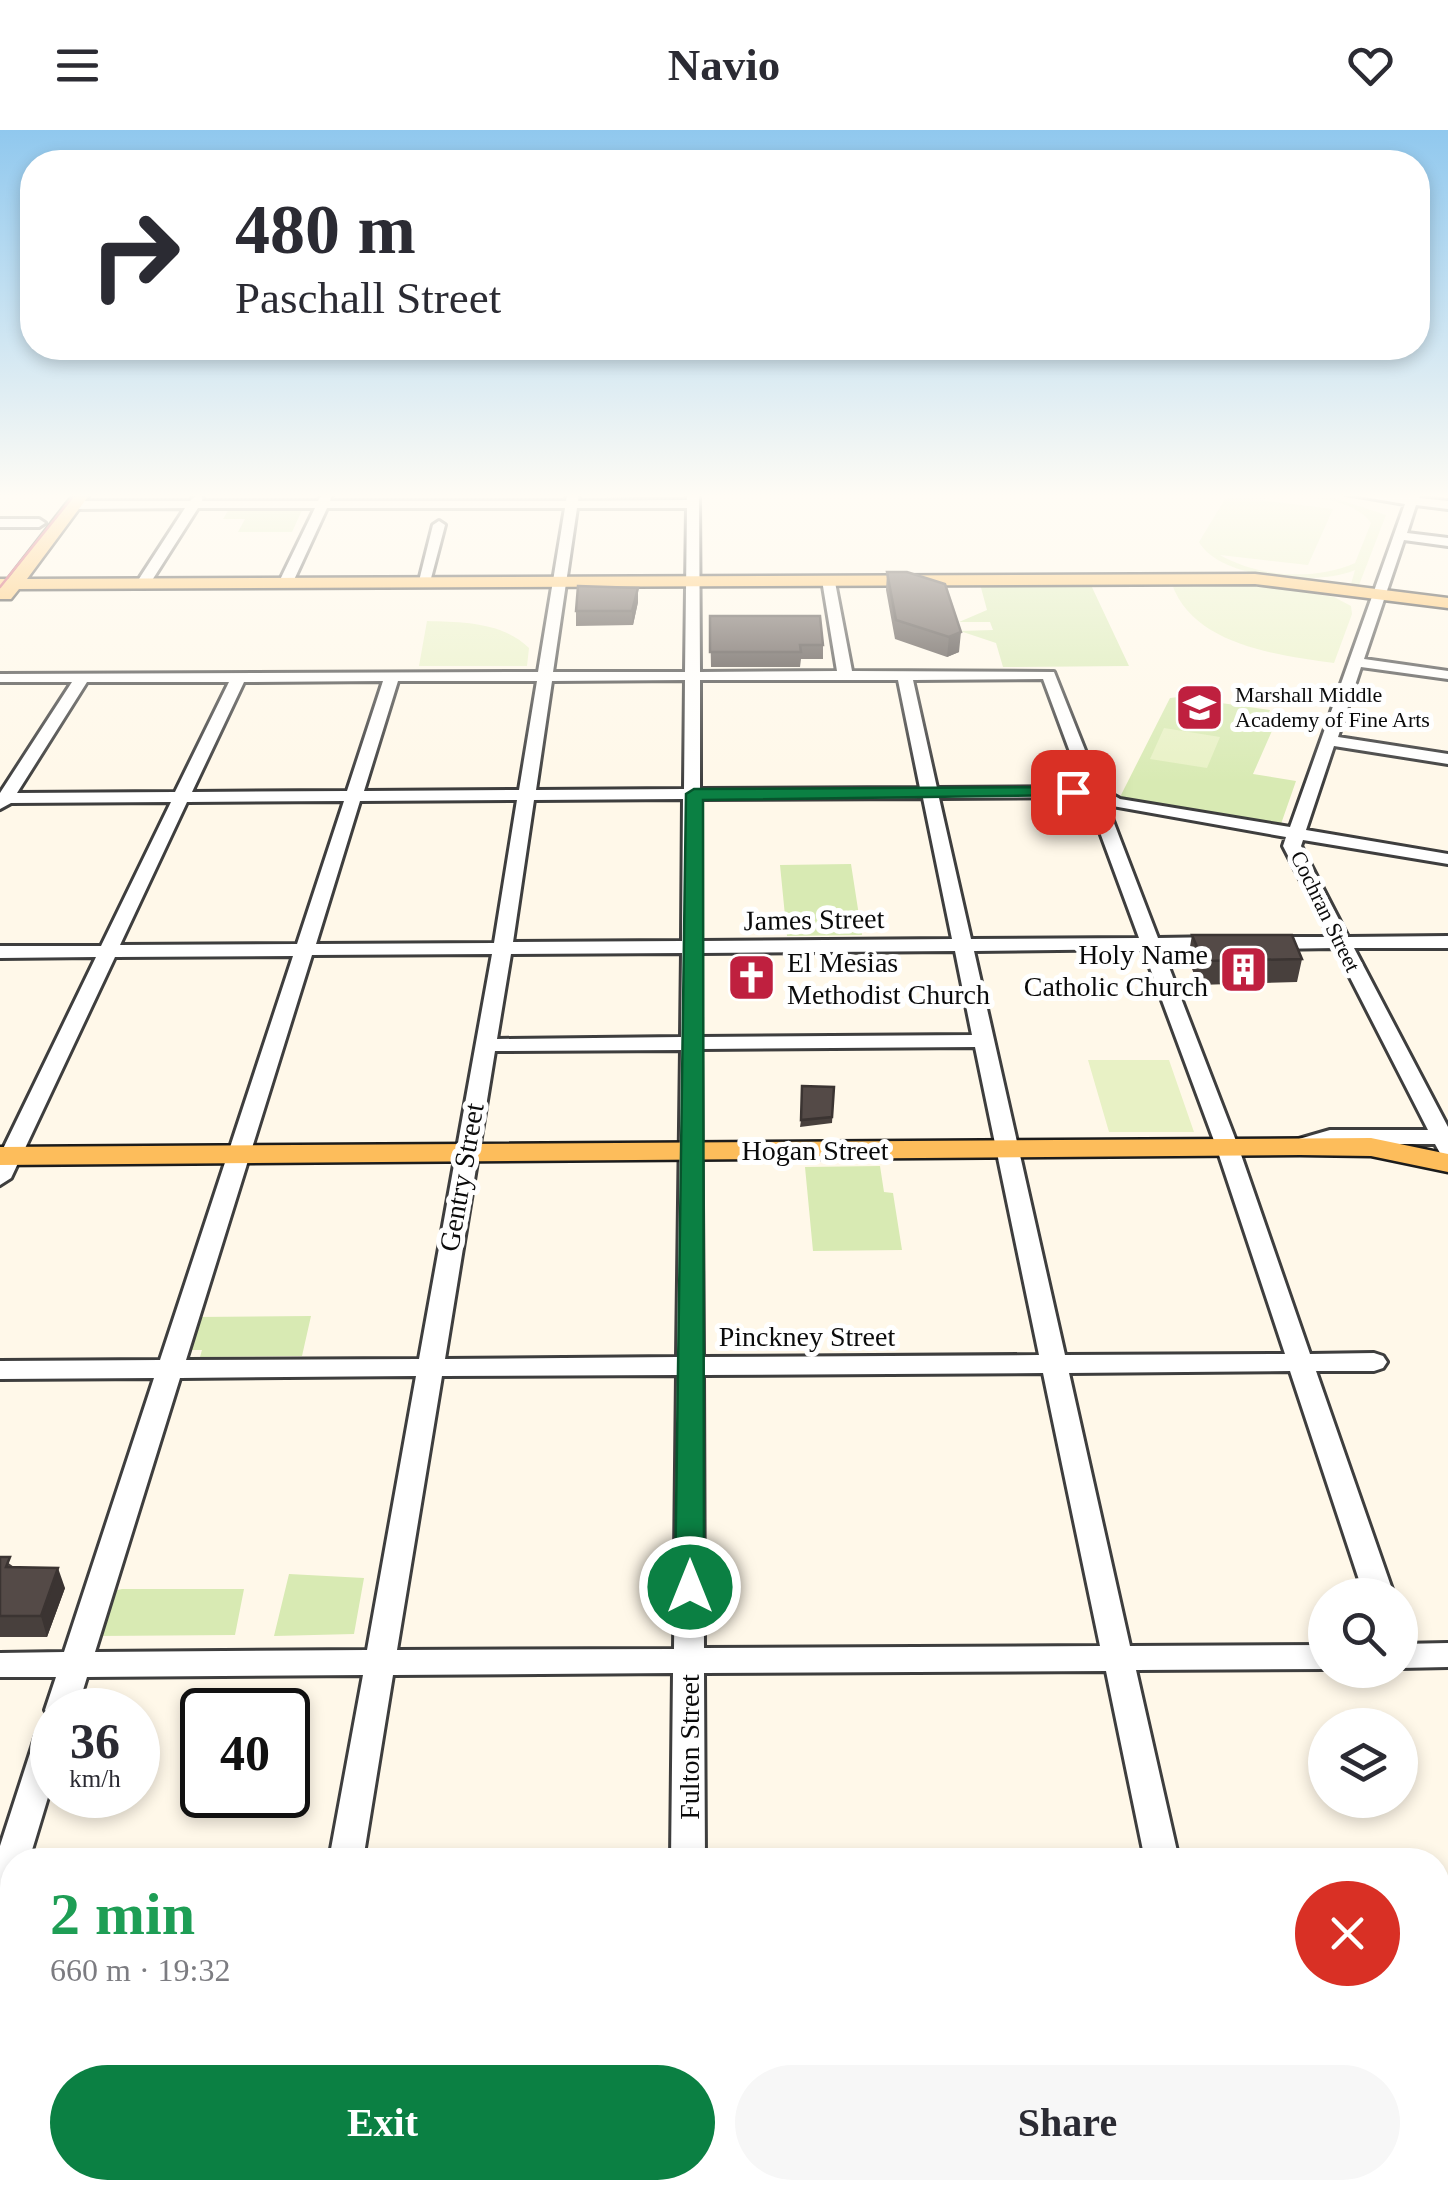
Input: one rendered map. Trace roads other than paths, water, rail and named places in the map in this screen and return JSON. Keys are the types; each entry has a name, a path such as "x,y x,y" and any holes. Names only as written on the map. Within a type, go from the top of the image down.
{"main road":[{"path":"1349,591 1448,604"},
{"name":"Hogan Street","path":"3,1163 238,1153 1227,1146 1446,1149"}],"street":[{"name":"Gentry Street","path":"348,1848 502,948 523,795 558,591"},
{"name":"Fulton Street","path":"688,1848 694,1042 692,591"},
{"path":"832,591 845,674"},
{"name":"Cochran Street","path":"1378,591 1295,834 1293,850 1446,1149"},
{"path":"1355,662 1448,675"},
{"path":"0,678 1042,673 1053,680 1227,1146 1373,1578"},
{"path":"904,674 1159,1848"},
{"path":"68,1688 392,676"},
{"path":"2,801 82,678"},
{"path":"3,1163 111,951 238,678"},
{"path":"1330,741 1448,758"},
{"path":"2,801 1095,792 1116,803 1448,860"},
{"name":"James Street","path":"0,952 1448,942"},
{"path":"485,1044 982,1040"},
{"name":"Pinckney Street","path":"0,1370 1374,1362"},
{"path":"1418,1655 1448,1654"},
{"path":"0,1666 1308,1656"},
{"path":"16,1848 30,1805"}],"place":[{"name":"Marshall Middle Academy of Fine Arts","path":"1200,707"},
{"name":"Holy Name Catholic Church","path":"1243,970"},
{"name":"El Mesias Methodist Church","path":"752,978"}]}
